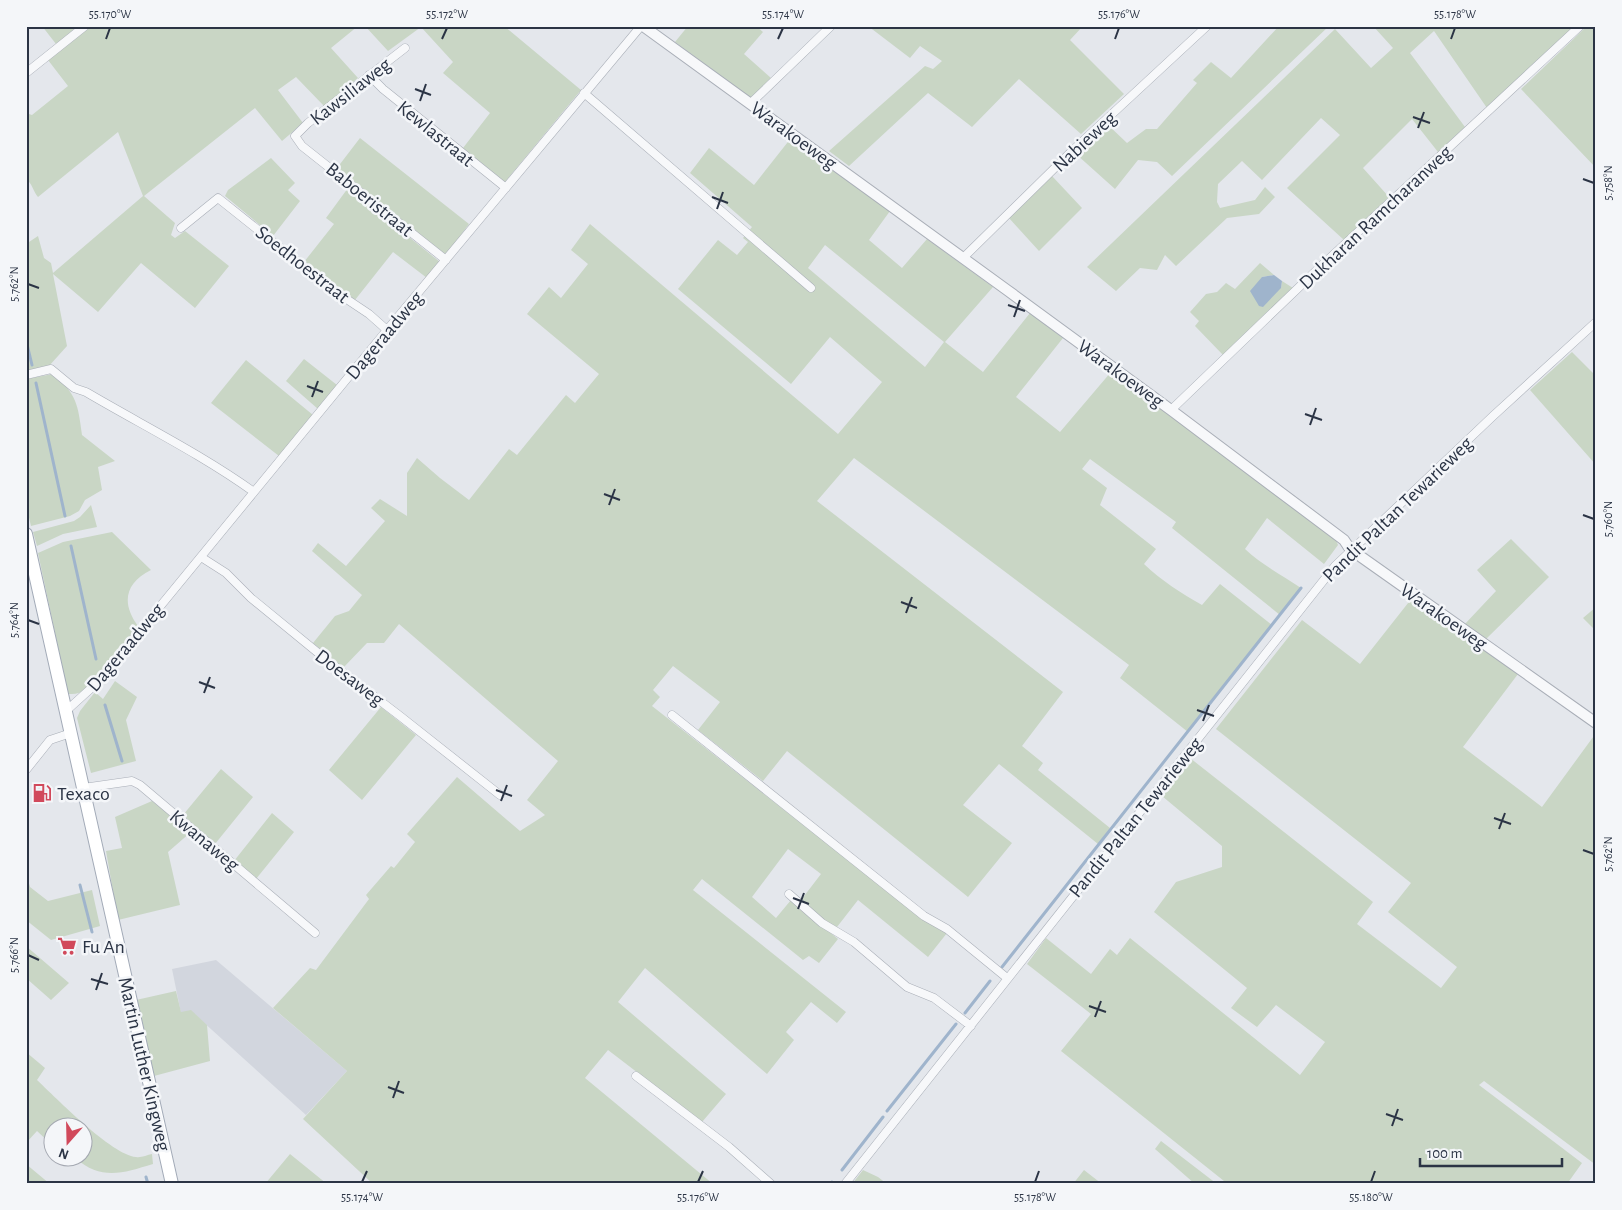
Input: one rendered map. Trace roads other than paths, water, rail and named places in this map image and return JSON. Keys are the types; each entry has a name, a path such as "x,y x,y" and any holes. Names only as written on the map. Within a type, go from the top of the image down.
{"main road":[{"name":"Martin Luther Kingweg","path":"26,534 172,1184"}],"street":[{"path":"26,73 85,26"},
{"name":"Dageraadweg","path":"66,711 98,682 387,330 642,26"},
{"name":"Warakoeweg","path":"642,26 1171,410 1344,540 1350,549 1596,723"},
{"path":"751,104 831,26"},
{"name":"Nabieweg","path":"963,258 1071,152 1207,26"},
{"name":"Dukharan Ramcharanweg","path":"1171,410 1375,216 1580,26"},
{"name":"Kawsiliaweg","path":"296,136 308,123 405,48"},
{"name":"Kewlastraat","path":"369,75 383,90 506,188"},
{"path":"584,93 811,288"},
{"name":"Baboeristraat","path":"296,136 302,146 446,260"},
{"name":"Soedhoestraat","path":"181,228 218,198 387,330"},
{"name":"Pandit Paltan Tewarieweg","path":"845,1184 1335,566 1350,549 1596,322"},
{"path":"26,375 51,369 74,388 86,392 179,445 254,492"},
{"name":"Doesaweg","path":"201,557 226,573 282,624 500,795"},
{"path":"672,715 924,916 947,929 1008,978"},
{"path":"26,770 50,740 70,733"},
{"name":"Kwanaweg","path":"83,788 132,781 140,785 315,933"},
{"path":"789,894 822,924 854,942 864,953 907,987 934,998 971,1026"},
{"path":"636,1076 729,1146 771,1184"}],"water":[{"path":"1274,275 1282,281 1281,288 1263,307 1259,306 1250,291 1262,277"}],"waterway":[{"path":"26,340 32,365"},
{"path":"36,383 65,516"},
{"path":"71,546 96,659"},
{"path":"1002,967 1301,588"},
{"path":"105,705 122,761"},
{"path":"80,885 92,932"},
{"path":"965,1013 990,981"},
{"path":"887,1111 956,1024"},
{"path":"842,1170 883,1117"},
{"path":"146,1177 148,1184"}],"place":[{"name":"Texaco","path":"42,793"},
{"name":"Fu An","path":"67,946"}]}
